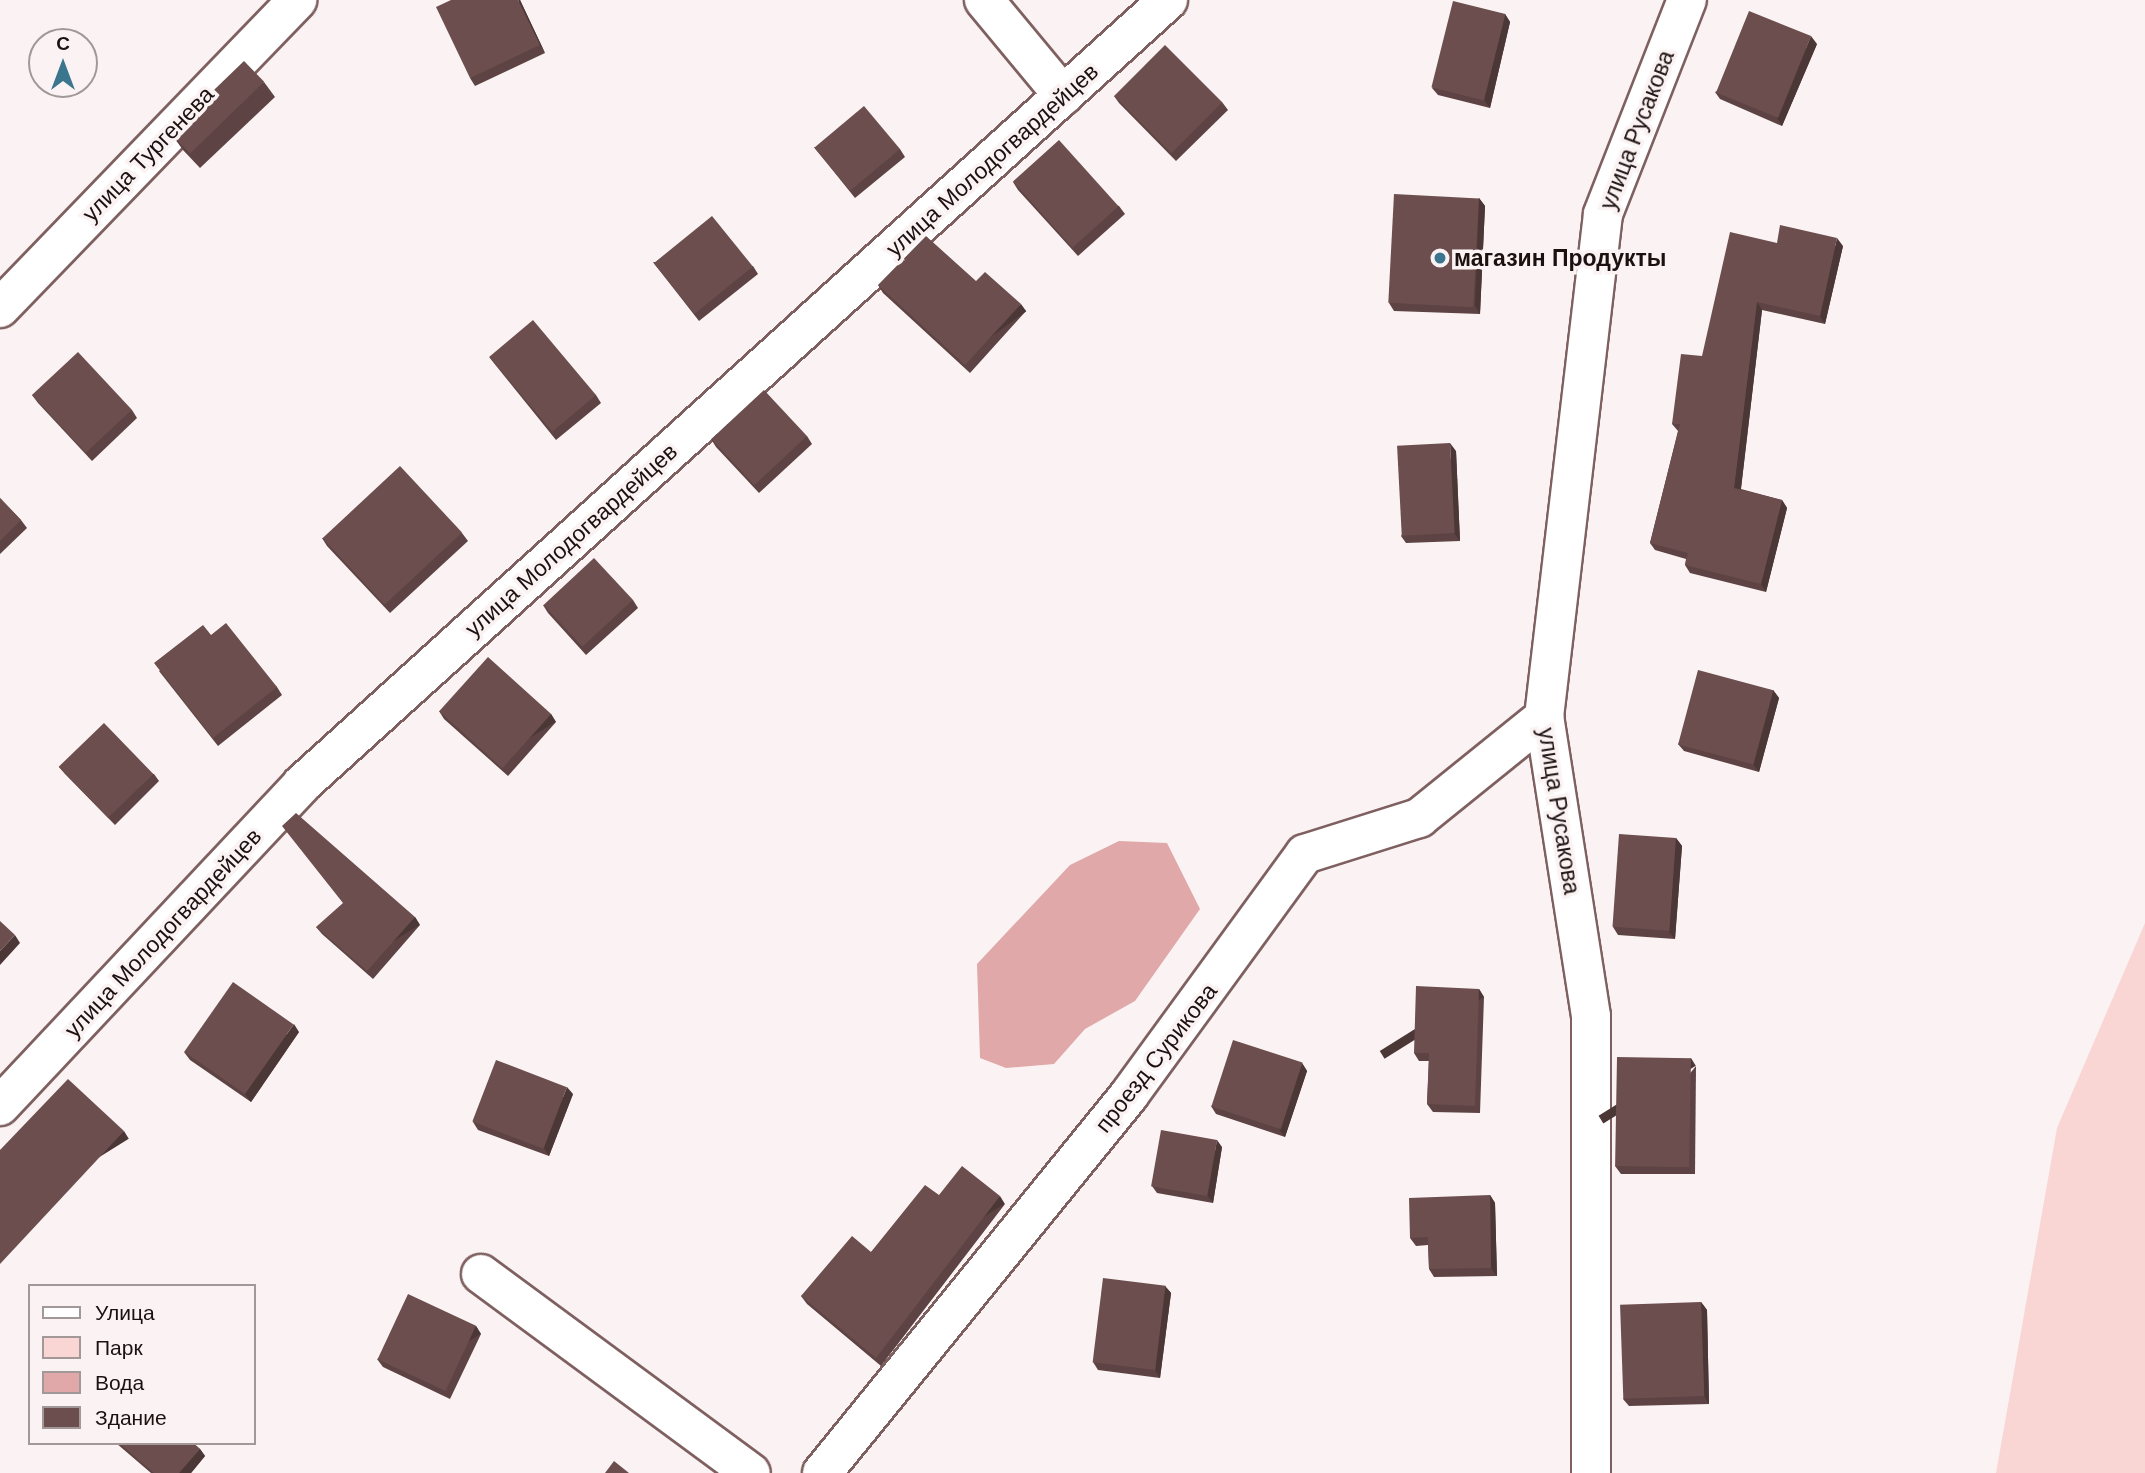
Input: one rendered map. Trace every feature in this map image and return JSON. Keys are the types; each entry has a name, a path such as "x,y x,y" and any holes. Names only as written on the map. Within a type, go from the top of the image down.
{"street":[{"name":"улица Тургенева","path":"0,308 297,0"},
{"path":"984,0 1063,95"},
{"name":"улица Молодогвардейцев","path":"0,1107 302,784 1168,0"},
{"name":"улица Русакова","path":"1591,1473 1591,1016 1544,717 1602,214 1687,0"},
{"name":"проезд Сурикова","path":"822,1473 1129,1095 1305,854 1419,818 1544,717"},
{"path":"481,1274 751,1473"}],"green space":[{"path":"2145,923 2145,1473 1996,1473 2057,1128"}],"water":[{"path":"1119,841 1167,843 1200,909 1135,1001 1085,1029 1054,1064 1006,1068 980,1058 977,964 1070,865"}],"building":[{"path":"451,0 518,0 540,45 470,78 436,7"},
{"path":"1453,1 1505,14 1484,100 1431,87"},
{"path":"1749,11 1811,36 1778,118 1716,93"},
{"path":"1165,45 1222,102 1171,153 1114,96"},
{"path":"244,61 264,82 190,153 170,133"},
{"path":"864,106 900,149 850,191 814,148"},
{"path":"1059,140 1119,206 1072,248 1013,181"},
{"name":"магазин Продукты","path":"1394,194 1479,198 1473,307 1388,303"},
{"path":"712,216 753,267 695,314 654,263"},
{"path":"1780,225 1837,238 1820,316 1757,302 1734,488 1782,500 1761,584 1685,565 1688,553 1650,543 1680,424 1672,424 1681,354 1702,356 1730,232 1777,243"},
{"path":"926,236 976,281 985,272 1021,304 965,365 878,285"},
{"path":"533,320 596,395 552,432 489,357"},
{"path":"78,352 132,410 86,453 32,395"},
{"path":"764,390 807,436 754,485 711,439"},
{"path":"1450,443 1455,533 1402,536 1397,446"},
{"path":"400,466 462,533 385,605 322,538"},
{"path":"0,498 21,520 0,541"},
{"path":"594,558 633,600 582,647 544,605"},
{"path":"226,623 277,687 213,738 154,663 203,625 211,635"},
{"path":"488,657 551,714 502,768 439,711"},
{"path":"1698,670 1773,690 1753,765 1678,744"},
{"path":"104,723 153,774 108,818 59,767"},
{"path":"296,813 415,917 367,971 316,927 343,903 282,826"},
{"path":"1619,834 1676,838 1669,931 1613,927"},
{"path":"0,921 15,935 0,951"},
{"path":"233,982 294,1024 245,1094 184,1052"},
{"path":"1416,986 1479,989 1475,1106 1427,1104 1429,1053 1414,1053"},
{"path":"1233,1040 1302,1063 1281,1129 1211,1107"},
{"path":"1617,1057 1691,1058 1689,1167 1615,1166"},
{"path":"496,1060 567,1087 543,1149 472,1122"},
{"path":"68,1079 124,1131 0,1264 0,1150"},
{"path":"1161,1130 1217,1140 1207,1196 1151,1186"},
{"path":"962,1166 1000,1196 876,1358 801,1296 852,1236 871,1252 925,1185 939,1195"},
{"path":"1490,1195 1491,1268 1429,1269 1428,1237 1410,1238 1409,1198"},
{"path":"1103,1278 1166,1286 1155,1370 1093,1362"},
{"path":"408,1294 476,1326 446,1391 378,1359"},
{"path":"1701,1302 1704,1396 1623,1399 1620,1305"},
{"path":"121,1445 195,1445 200,1449 179,1473 154,1473"},
{"path":"614,1461 629,1473 605,1473"}],"place":[{"name":"магазин Продукты","path":"1440,258"}]}
